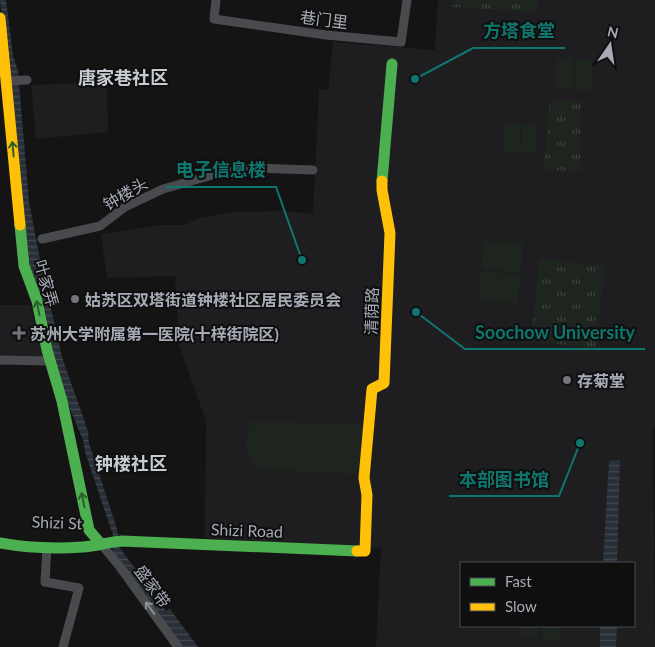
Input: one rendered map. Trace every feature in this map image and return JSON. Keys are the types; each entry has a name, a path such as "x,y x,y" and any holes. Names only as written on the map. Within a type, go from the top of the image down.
{"street":[{"name":"巷门里","path":"216,0 214,19 326,35 401,42 407,0"},
{"name":"叶家弄","path":"0,18 13,81 24,266 37,301 50,360 62,401 89,530 111,542"},
{"name":"清荫路","path":"111,542 365,551 367,495 364,478 372,389 384,383 390,232 382,190 382,172 392,64"},
{"name":"钟楼头","path":"42,239 100,226 125,207 163,189 216,174 254,168 313,170"},
{"path":"0,360 50,360"},
{"name":"Shizi St","path":"0,535 111,542"},
{"name":"Shizi St","path":"0,544 83,547 111,542"},
{"name":"盛家带","path":"111,542 120,567 178,647"},
{"path":"47,547 45,582 79,588 63,647"}],"shaded area":[{"path":"0,0 6,0 13,56 18,71 29,202 40,260 62,357 88,431 89,443 117,529 120,548 166,611 170,609 198,647 182,647 144,592 113,555 113,535 85,452 83,440 53,368 28,264"},
{"path":"438,0 655,0 655,426 653,428 655,647 376,647 381,548 205,538 206,421 179,345 175,276 107,278 101,234 161,225 185,225 200,218 231,212 286,211 313,214 319,90 328,90 333,42 435,50"},
{"path":"107,82 108,132 36,139 31,85"},
{"name":"苏州大学附属第一医院(十梓街院区)","path":"0,305 30,305 46,360 0,360"},
{"path":"620,460 617,562 603,562 609,461"},
{"path":"600,627 617,627 616,647 600,647"}],"green space":[{"path":"453,0 538,0 537,12 452,7"},
{"path":"557,57 573,58 572,88 556,88"},
{"path":"576,59 592,60 591,90 575,90"},
{"path":"550,100 581,102 581,171 543,170"},
{"path":"505,122 521,124 519,152 503,152"},
{"path":"523,124 537,125 535,153 520,152"},
{"path":"484,241 523,243 521,272 482,270"},
{"path":"539,259 604,266 596,348 531,341"},
{"path":"480,272 520,274 518,303 479,301"},
{"path":"250,421 362,425 359,474 255,469 246,449"},
{"path":"521,627 539,627 538,639 521,638"},
{"path":"543,627 561,627 560,639 543,639"}],"traffic: fast":[{"path":"382,181 392,64"},
{"path":"20,225 24,266 37,301 47,350 62,401 89,530 101,544"},
{"path":"0,543 62,548 122,541 357,551"}],"traffic: slow":[{"path":"0,18 20,225"},
{"path":"357,551 365,551 367,495 364,478 372,389 384,383 390,233 382,181"}],"place":[{"name":"方塔食堂","path":"415,79"},
{"name":"电子信息楼","path":"302,260"},
{"name":"姑苏区双塔街道钟楼社区居民委员会","path":"75,299"},
{"name":"Soochow University","path":"416,312"},
{"name":"苏州大学附属第一医院(十梓街院区)","path":"19,333"},
{"name":"存菊堂","path":"567,380"},
{"name":"本部图书馆","path":"580,443"}],"district":[{"name":"唐家巷社区","path":"123,77"},
{"name":"钟楼社区","path":"131,463"}]}
